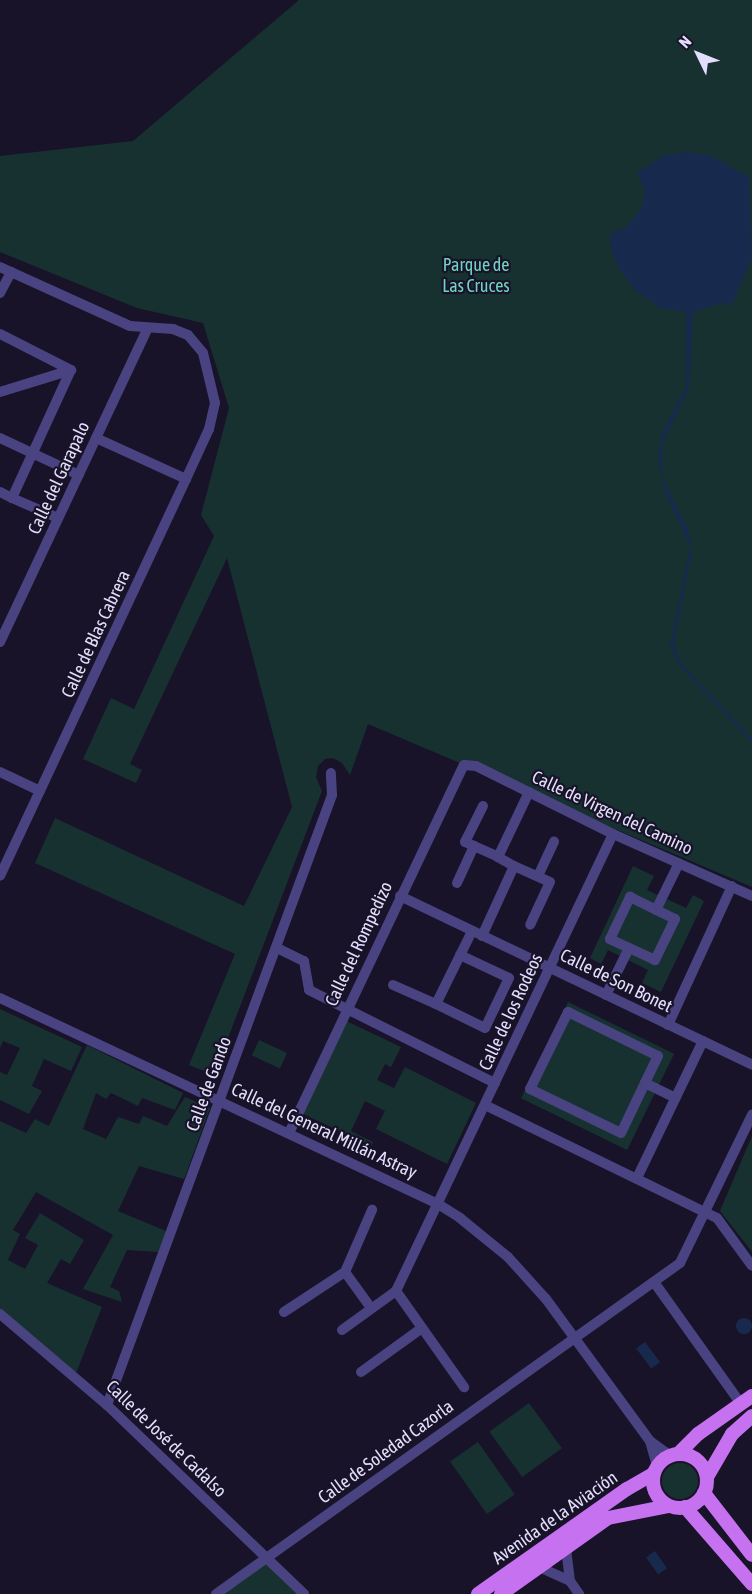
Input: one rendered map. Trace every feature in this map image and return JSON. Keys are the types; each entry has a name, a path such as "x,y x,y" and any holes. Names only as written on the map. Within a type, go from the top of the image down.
{"main road":[{"path":"746,1400 698,1434 655,1470 657,1496 668,1506 685,1508 752,1584"},
{"path":"685,1508 704,1493 707,1477 732,1434 752,1416"},
{"path":"674,1454 694,1457 707,1477"},
{"name":"Avenida de la Aviación","path":"478,1594 655,1470"},
{"path":"704,1493 752,1555"},
{"name":"Avenida de la Aviación","path":"501,1594 619,1514 668,1506"}],"street":[{"path":"0,267 130,326 148,328"},
{"path":"0,293 11,272"},
{"name":"Calle de Blas Cabrera","path":"0,876 209,429 215,403 206,362 194,340 173,329 148,328"},
{"name":"Calle del Garapalo","path":"0,642 148,328"},
{"path":"0,334 70,370"},
{"path":"0,392 70,370"},
{"path":"12,498 70,370"},
{"path":"0,438 78,475"},
{"path":"96,438 186,479"},
{"path":"0,492 58,518"},
{"name":"Calle de Virgen del Camino","path":"460,769 470,763 614,834 752,896"},
{"name":"Calle del Rompedizo","path":"289,1133 460,769"},
{"path":"0,772 40,791"},
{"name":"Calle de Gando","path":"107,1405 332,795 331,773"},
{"path":"498,856 529,792"},
{"path":"483,806 465,842 550,882 530,925"},
{"name":"Calle de los Rodeos","path":"438,1204 614,834"},
{"path":"538,876 554,842"},
{"path":"456,883 474,846"},
{"path":"656,910 679,863"},
{"path":"436,1005 460,954 477,933 514,866"},
{"path":"668,1025 732,886"},
{"name":"Calle de Son Bonet","path":"400,896 752,1065"},
{"path":"630,897 675,919 655,960 629,948 610,939 630,897"},
{"path":"277,948 304,961 309,990 495,1083"},
{"path":"606,995 629,948"},
{"path":"393,985 485,1028 509,978 460,954"},
{"name":"Calle del General Millán Astray","path":"0,998 438,1204 520,1269 575,1336 650,1441 655,1470"},
{"path":"568,1012 658,1056 645,1083 621,1133 530,1089 568,1012"},
{"path":"637,1178 703,1041"},
{"path":"645,1083 676,1098"},
{"path":"485,1105 717,1218 752,1266"},
{"name":"Calle de Soledad Cazorla","path":"216,1594 680,1263 707,1213 752,1115"},
{"path":"342,1330 396,1291 438,1204"},
{"path":"284,1312 345,1272 372,1210"},
{"path":"345,1272 371,1308"},
{"path":"654,1282 746,1400"},
{"name":"Calle de Soledad Cazorla","path":"396,1291 464,1387"},
{"name":"Calle de José de Cadalso","path":"0,1314 107,1405 304,1594"},
{"path":"361,1372 422,1328"},
{"name":"Calle del General Millán Astray","path":"650,1441 674,1454"},
{"path":"566,1548 570,1581 579,1594"},
{"path":"539,1567 570,1581"}],"green space":[{"name":"Parque de Las Cruces","path":"299,0 752,0 752,887 368,724 350,775 342,763 333,758 325,759 318,766 316,777 322,791 214,1075 189,1065 235,954 35,863 55,818 244,906 292,807 227,558 130,764 142,770 136,783 83,759 111,698 134,709 214,536 201,515 229,408 203,323 137,308 0,252 0,156 133,141"},
{"path":"633,866 654,876 647,890 686,908 693,895 704,901 661,992 642,983 648,970 608,950 601,964 590,958"},
{"path":"568,1002 674,1054 627,1150 521,1098"},
{"path":"0,1009 82,1047 71,1071 44,1059 32,1086 42,1091 29,1114 0,1100 0,1072 7,1075 20,1048 3,1041 0,1048"},
{"path":"342,1019 401,1047 391,1067 385,1064 377,1080 394,1088 405,1067 476,1103 447,1164 376,1129 385,1111 365,1101 351,1131 373,1142 371,1146 299,1112"},
{"path":"259,1040 287,1053 280,1069 252,1055"},
{"path":"87,1045 183,1093 175,1110 142,1098 138,1106 111,1093 106,1099 96,1093 83,1129 106,1139 118,1117 139,1124 143,1116 167,1126 185,1097 210,1108 184,1179 139,1166 118,1211 166,1231 158,1252 127,1250 110,1287 119,1291 122,1302 83,1289 113,1235 36,1192 13,1230 20,1234 8,1260 25,1269 38,1245 25,1238 40,1213 84,1240 70,1264 61,1259 47,1283 102,1307 76,1373 0,1313 0,1121 26,1133 35,1119 49,1126"},
{"path":"752,1136 752,1252 720,1211"},
{"path":"529,1403 562,1448 522,1477 489,1432"},
{"path":"478,1442 515,1494 487,1514 450,1462"},
{"path":"680,1463 692,1469 698,1481 692,1493 680,1499 668,1493 662,1481 668,1469"},
{"path":"267,1558 302,1594 220,1594"}],"water":[{"path":"684,152 710,155 749,177 752,258 731,306 722,303 693,312 689,388 662,444 663,479 688,530 692,552 674,642 679,661 752,739 752,743 678,664 670,645 690,547 663,487 658,455 662,433 686,387 686,312 660,308 635,290 617,266 610,243 611,233 627,227 641,209 645,191 637,173 663,156"},
{"path":"744,1318 750,1320 752,1326 750,1332 744,1334 738,1332 736,1326 738,1320"},
{"path":"645,1342 660,1362 651,1369 636,1349"},
{"path":"655,1551 667,1568 658,1575 646,1557"}]}
